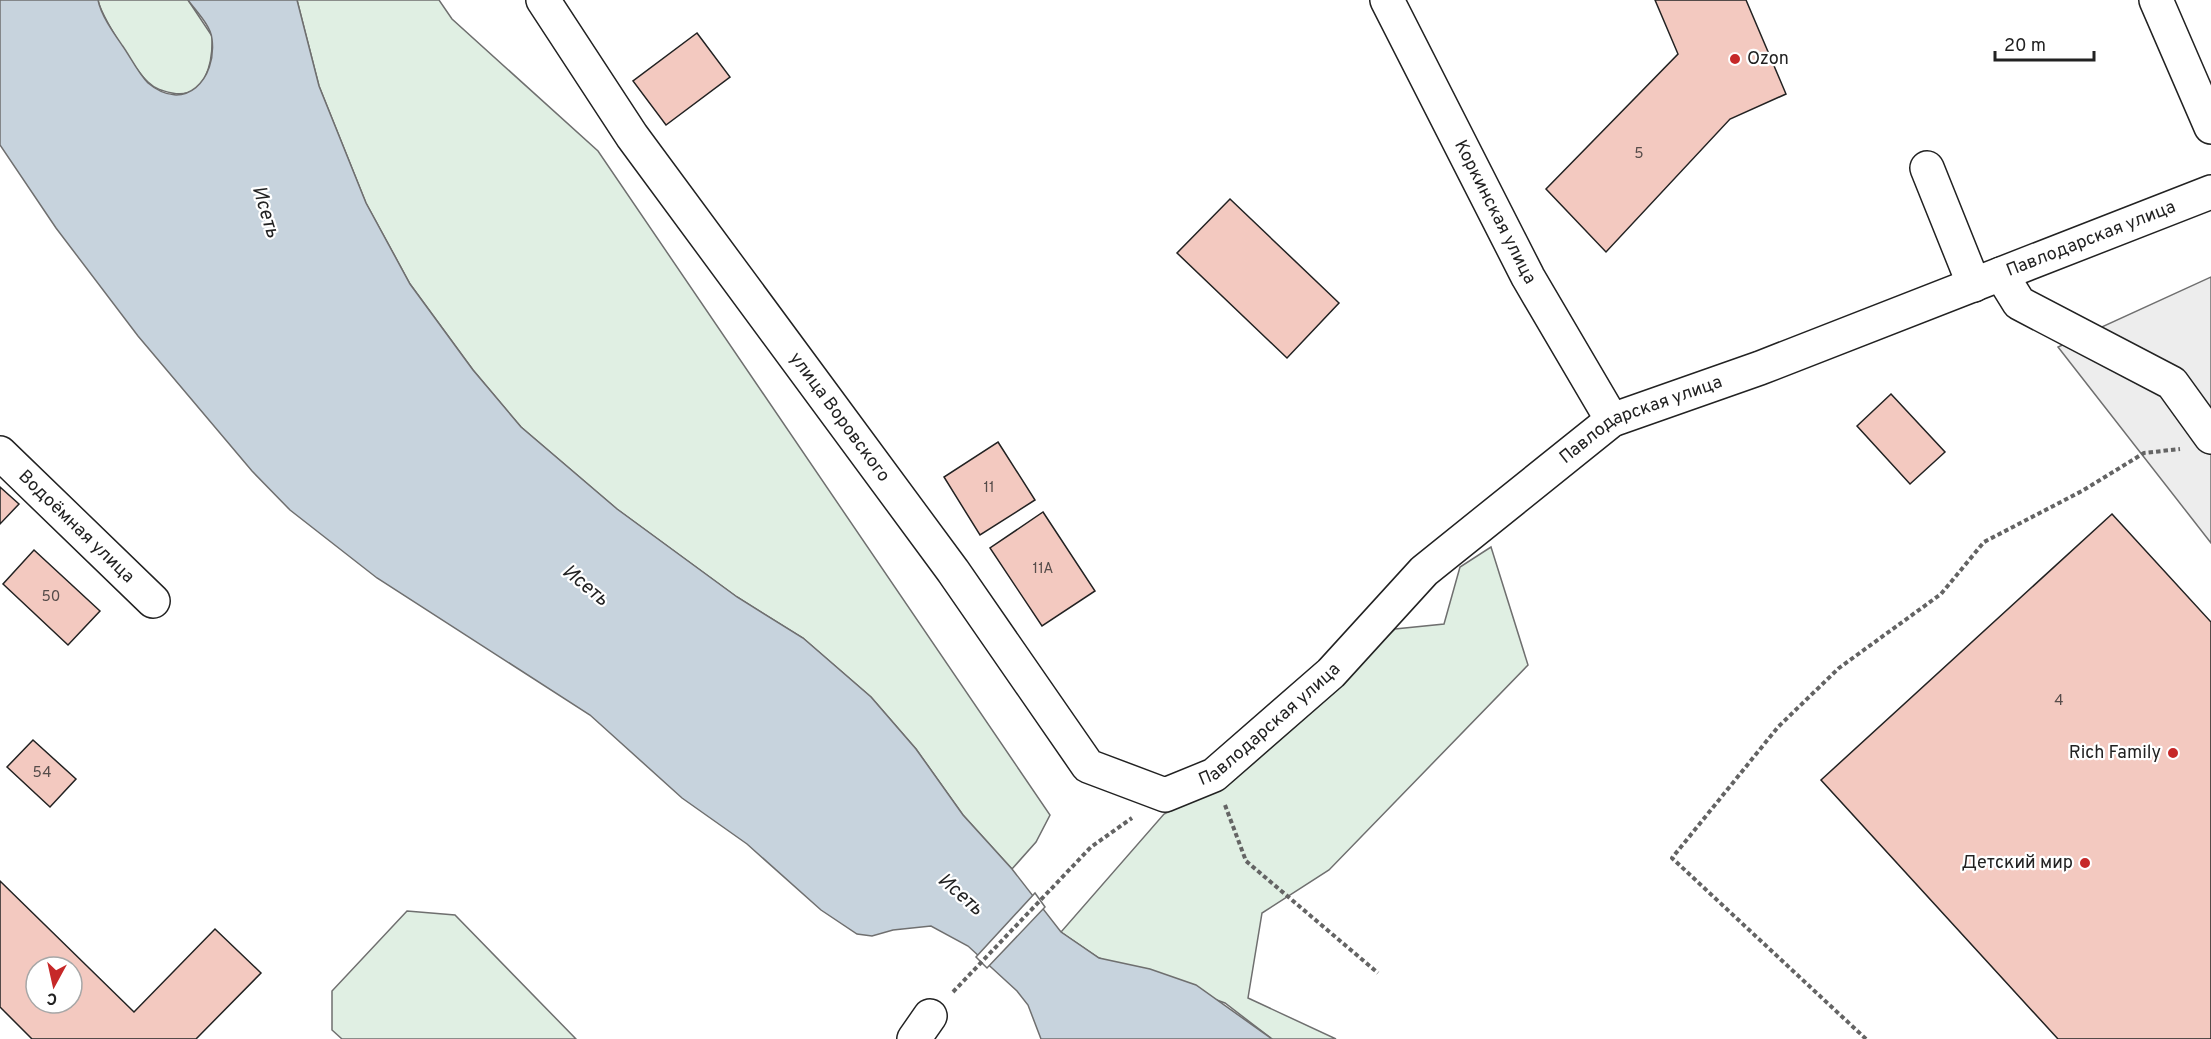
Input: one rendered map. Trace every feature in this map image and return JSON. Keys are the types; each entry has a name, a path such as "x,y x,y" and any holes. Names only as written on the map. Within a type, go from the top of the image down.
{"street":[{"name":"улица Воровского","path":"543,0 632,136 953,571 1088,766 1165,795"},
{"name":"Коркинская улица","path":"1387,0 1528,277 1612,420"},
{"path":"2156,0 2211,127"},
{"path":"1927,168 1987,280 2019,303 2172,382 2200,443"},
{"name":"Павлодарская улица","path":"1165,795 1214,776 1331,673 1424,571 1612,420 1760,368 2211,192"},
{"name":"Водоёмная улица","path":"0,453 153,600"}],"path":[{"path":"1866,1039 1672,858 1778,727 1839,668 1941,594 1984,542 2082,491 2144,453 2200,443"},
{"path":"1214,776 1246,861 1378,973"},
{"path":"922,1028 1091,847 1165,795"}],"green space":[{"path":"98,0 188,0 212,36 209,67 200,85 184,94 165,91 151,84 120,43 105,18"},
{"path":"297,0 439,0 452,19 598,151 1050,815 1036,842 1012,869 963,815 916,749 871,697 803,638 737,597 617,509 521,427 473,370 410,284 366,203 319,86"},
{"path":"1491,547 1528,665 1329,870 1262,913 1248,998 1336,1039 1272,1039 1225,1003 1099,958 1061,932 1164,814 1232,781 1395,629 1444,624 1460,567"},
{"path":"407,911 455,915 576,1039 342,1039 332,1030 332,991"}],"shaded area":[{"path":"2211,277 2211,543 2058,347"}],"water":[{"name":"Исеть","path":"0,0 98,0 108,23 144,79 162,92 174,95 196,88 204,79 212,54 209,29 188,0 297,0 319,86 366,203 410,284 473,370 521,427 617,509 737,597 803,638 871,697 916,749 963,815 1012,869 1061,932 1099,958 1150,969 1196,985 1272,1039 1041,1039 1028,1005 1017,991 968,946 931,926 893,930 872,936 857,934 821,910 747,844 682,798 590,715 377,578 290,510 252,471 138,336 56,228 0,145"}],"pier":[{"path":"1035,893 1045,907 987,968 976,957"}],"building":[{"path":"1655,0 1746,0 1786,94 1730,119 1606,252 1546,189 1678,54"},
{"path":"697,33 730,77 666,125 633,81"},
{"path":"1230,199 1339,303 1287,358 1177,253"},
{"path":"1891,394 1945,452 1910,484 1857,426"},
{"path":"998,442 1035,500 980,535 944,477"},
{"path":"0,487 19,504 0,524"},
{"path":"1043,512 1095,591 1042,626 990,548"},
{"path":"2112,514 2211,622 2211,1039 2058,1039 1821,780"},
{"path":"34,550 100,611 68,645 3,584"},
{"path":"33,740 76,779 50,807 7,767"},
{"path":"0,881 76,955 24,955 24,1015 84,1015 84,963 134,1012 215,929 261,973 196,1039 32,1039 0,1007"}],"place":[{"name":"Ozon","path":"1735,59"},
{"name":"Rich Family","path":"2173,753"},
{"name":"Детский мир","path":"2085,863"}]}
